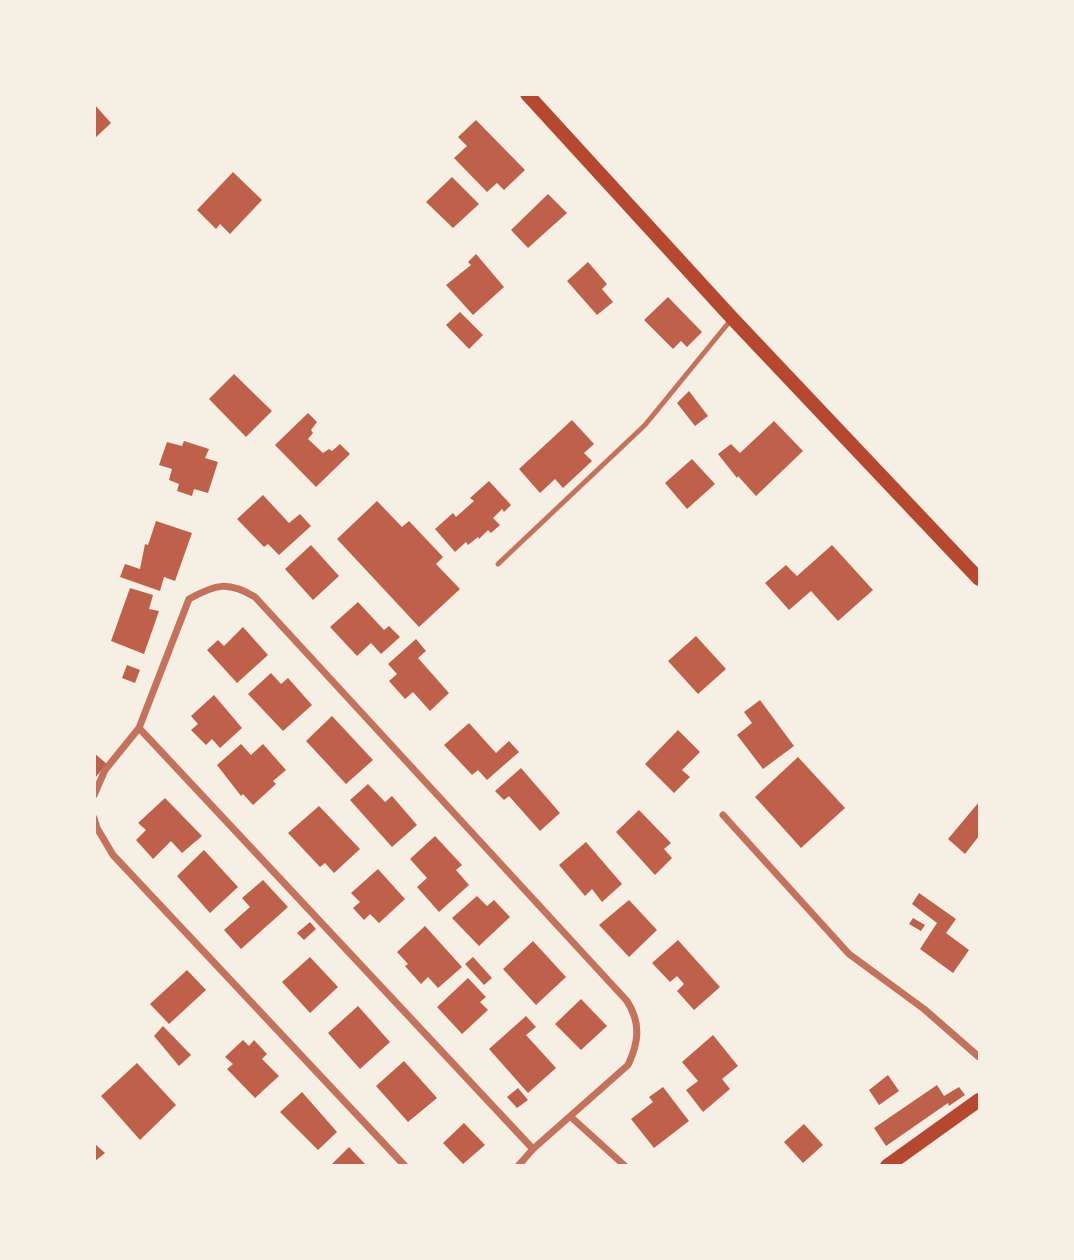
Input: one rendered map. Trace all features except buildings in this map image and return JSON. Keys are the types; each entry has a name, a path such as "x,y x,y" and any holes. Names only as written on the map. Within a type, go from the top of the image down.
{"main road":[{"path":"527,94 732,318 979,579"},
{"path":"887,1166 979,1100"}],"street":[{"path":"94,794 105,770 139,728 189,599 208,589 225,586 240,588 255,597 627,1001 636,1014 637,1047 628,1065 533,1149 518,1166"},
{"path":"139,728 533,1149"},
{"path":"723,815 849,954 924,1009 979,1057"},
{"path":"94,818 113,855 405,1166"},
{"path":"571,1117 625,1166"}],"lane":[{"path":"498,564 645,425 679,387 732,318"}]}
